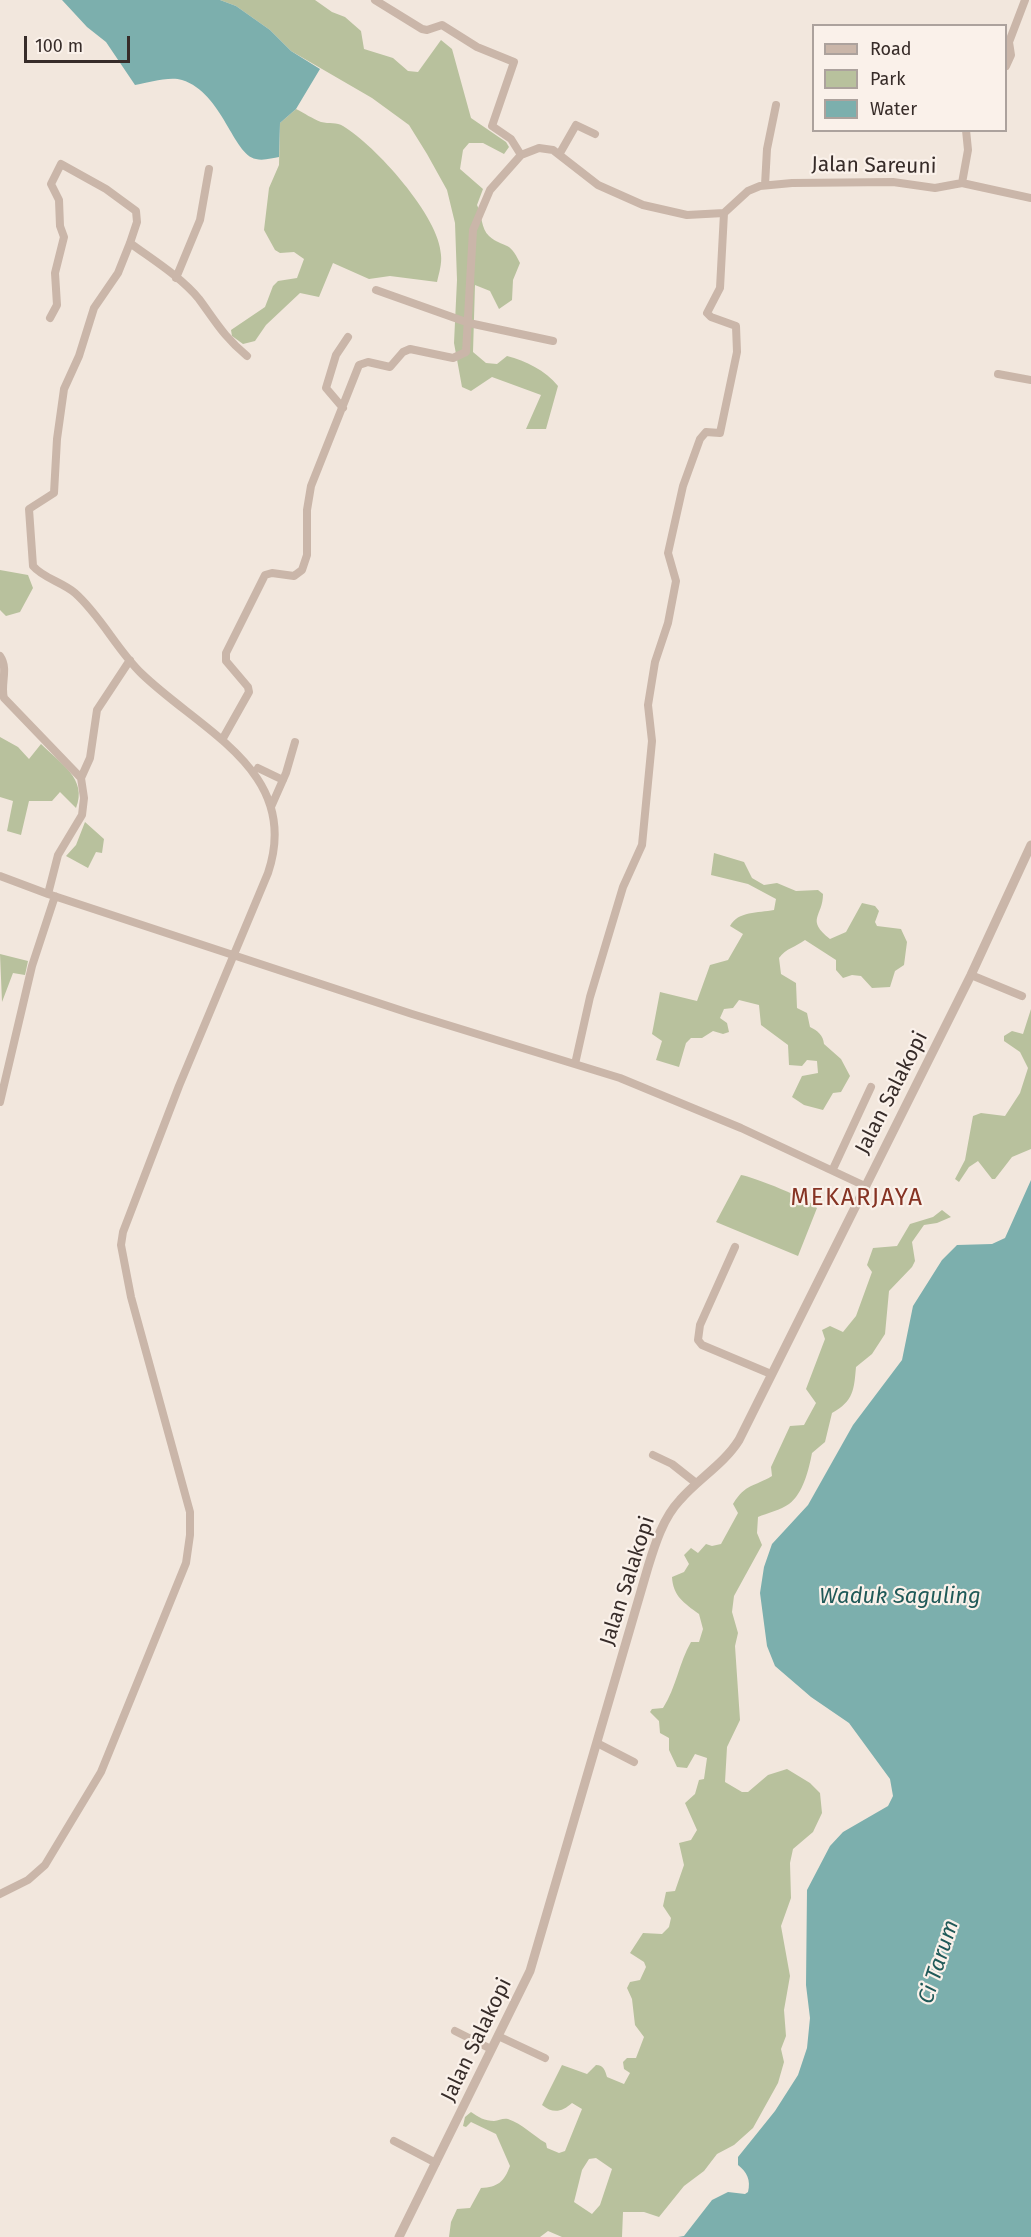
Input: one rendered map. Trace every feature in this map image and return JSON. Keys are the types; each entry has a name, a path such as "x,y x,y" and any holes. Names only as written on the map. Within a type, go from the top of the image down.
{"street":[{"path":"375,0 422,28 427,30 442,24 477,47 512,61 514,66 511,78 492,121 492,126 511,139 521,155"},
{"path":"1007,62 1011,55 1009,42 1025,0"},
{"path":"765,186 767,149 776,105"},
{"path":"560,153 576,125 595,134"},
{"path":"962,183 968,150 966,132"},
{"path":"222,740 249,692 248,687 226,661 226,653 265,575 272,573 294,576 303,567 307,555 307,510 311,486 361,363 390,367 403,352 410,349 458,357 466,352 471,245 478,214 490,190 521,155 539,148 560,153 598,185 643,205 687,215 724,213 720,288 707,315 736,326 737,352 720,433 706,432 700,439 683,486 668,553 676,581 668,622 655,662 648,705 652,741 642,845 623,887 590,997 575,1064"},
{"path":"0,1894 28,1880 45,1865 101,1772 186,1563 190,1512 131,1297 121,1245 123,1232 175,1098 273,858 276,839 271,807 264,791 244,760 162,692 130,660 74,592 34,568 29,541 29,509 54,493 58,432 65,386 79,356 94,308 118,273 137,222 136,211 106,189 74,170 59,165 51,187 59,200 60,226 64,237 55,273 57,305 50,318"},
{"path":"176,278 200,220 209,169"},
{"name":"Jalan Sareuni","path":"724,213 748,191 765,186 880,182 935,188 962,183 1031,198"},
{"path":"130,243 176,278 198,299 226,338 246,356"},
{"path":"376,290 469,323 553,341"},
{"path":"343,408 326,388 336,355 348,337"},
{"path":"998,374 1031,380"},
{"path":"0,656 4,663 2,689 5,699 81,778"},
{"path":"0,1102 51,895 58,855 82,815 84,798 81,778 92,751 97,710 130,660"},
{"path":"271,807 283,780 295,742"},
{"path":"258,768 283,780"},
{"name":"Jalan Salakopi","path":"399,2237 533,1962 658,1540 673,1508 736,1444 971,975 1031,845"},
{"path":"0,876 51,895 233,953 412,1014 648,1089 833,1169 865,1186"},
{"path":"971,975 1022,996"},
{"path":"833,1169 871,1088"},
{"path":"735,1247 700,1325 698,1340 702,1345 771,1374"},
{"path":"653,1455 672,1464 696,1483"},
{"path":"597,1743 634,1762"},
{"path":"454,2031 491,2049"},
{"path":"498,2036 545,2058"},
{"path":"394,2141 436,2163"}],"green space":[{"path":"220,0 315,0 332,12 345,17 361,31 364,49 393,58 408,71 418,72 441,40 452,49 471,118 506,142 509,147 504,154 483,143 469,143 463,150 460,169 483,189 477,205 486,233 513,250 520,263 513,280 512,300 499,309 490,291 475,285 473,352 486,363 497,364 507,356 535,367 553,380 558,386 546,429 526,429 541,395 492,377 471,391 462,387 454,343 457,280 455,223 447,190 409,125 372,98 291,51 270,30 236,6"},
{"path":"296,109 321,122 343,126 372,149 404,183 430,221 438,239 441,262 437,282 390,276 369,279 333,263 319,297 300,293 266,325 255,341 243,344 232,336 231,330 265,307 273,286 278,281 297,278 304,259 294,252 280,253 275,250 264,230 269,188 279,165 280,123"},
{"path":"0,570 28,575 33,588 20,612 6,616 0,610"},
{"path":"0,737 18,747 29,759 41,744 56,758 75,780 79,798 76,808 60,792 52,801 29,801 21,835 7,831 13,801 0,797"},
{"path":"85,822 104,839 102,853 96,852 88,868 66,856 76,845"},
{"path":"714,853 744,862 752,878 764,885 777,883 796,891 818,890 823,894 817,918 818,927 830,939 846,932 862,903 875,906 879,911 875,922 877,926 901,929 907,942 904,965 895,971 890,987 872,988 861,976 852,975 843,978 836,970 836,960 805,940 779,958 781,974 796,983 797,1008 807,1013 810,1027 820,1034 824,1044 841,1059 850,1076 841,1092 833,1093 823,1110 804,1105 792,1097 802,1076 818,1073 817,1061 807,1060 802,1066 789,1065 788,1045 761,1025 759,1005 739,1000 733,1008 724,1009 720,1018 727,1023 729,1032 723,1034 713,1031 702,1038 691,1038 686,1043 679,1067 656,1060 662,1041 652,1034 660,992 697,1001 710,965 728,960 743,934 730,926 734,921 743,915 774,910 776,899 748,884 711,875"},
{"path":"0,954 28,961 25,975 13,973 2,1002"},
{"path":"1031,1009 1031,1149 1012,1157 995,1179 992,1179 978,1161 969,1167 959,1182 955,1179 965,1160 973,1116 981,1113 1005,1116 1020,1093 1028,1068 1020,1052 1004,1041 1004,1036 1012,1031 1023,1034"},
{"path":"741,1175 793,1194 817,1208 798,1256 716,1222"},
{"path":"942,1210 951,1217 924,1225 912,1242 915,1261 889,1291 885,1334 872,1354 856,1367 852,1394 845,1404 832,1413 825,1442 812,1453 802,1488 794,1500 778,1510 758,1517 757,1533 762,1545 734,1596 732,1612 738,1633 735,1646 740,1720 727,1747 725,1782 742,1792 748,1792 768,1775 787,1769 810,1783 820,1793 822,1813 813,1832 793,1849 790,1863 791,1898 781,1926 790,1976 784,2010 786,2036 781,2049 784,2062 778,2083 753,2128 734,2145 717,2154 704,2171 684,2186 659,2217 644,2212 623,2212 622,2237 562,2237 548,2231 540,2237 449,2237 451,2222 457,2209 470,2208 481,2188 500,2183 510,2166 496,2134 471,2122 466,2127 463,2126 465,2117 471,2112 488,2120 508,2119 546,2143 547,2148 559,2153 565,2151 582,2109 572,2103 557,2111 542,2105 562,2065 587,2074 599,2065 604,2069 607,2077 624,2084 630,2073 624,2069 623,2062 627,2058 636,2058 644,2037 635,2025 632,1999 627,1988 630,1982 640,1980 646,1967 644,1962 630,1953 643,1933 662,1934 669,1927 671,1918 663,1906 666,1892 675,1891 684,1865 679,1843 691,1840 697,1830 685,1803 695,1794 699,1780 704,1779 707,1758 695,1754 687,1768 677,1767 669,1750 669,1738 660,1733 659,1721 650,1712 652,1709 663,1708 691,1642 699,1642 703,1629 699,1614 677,1594 672,1577 684,1572 689,1564 684,1555 691,1548 698,1553 706,1544 712,1546 721,1544 738,1513 733,1504 746,1489 772,1476 771,1467 790,1426 804,1425 816,1403 806,1389 825,1339 822,1330 830,1326 843,1332 856,1316 872,1272 867,1265 873,1248 897,1246 910,1224 933,1217","holes":["596,2158 612,2169 600,2205 592,2214 574,2202 582,2170 589,2159"]}],"water":[{"path":"62,0 220,0 236,6 270,30 291,51 320,69 296,109 280,123 279,157 259,160 248,155 240,147 208,97 196,87 182,80 165,79 135,85 106,42 87,27"},
{"name":"Waduk Saguling","path":"1031,1180 1031,2237 678,2237 684,2236 712,2200 728,2192 745,2194 748,2192 749,2180 744,2170 738,2165 738,2157 775,2111 798,2075 807,2048 810,2018 806,1985 807,1890 830,1846 843,1832 888,1806 893,1796 890,1779 849,1723 811,1697 775,1666 767,1646 760,1593 764,1567 772,1544 808,1505 853,1425 902,1360 913,1306 942,1260 957,1245 992,1244 1005,1238"}],"district":[{"name":"MEKARJAYA","path":"857,1198"}],"water label":[{"name":"Ci Tarum","path":"939,1962"}]}
